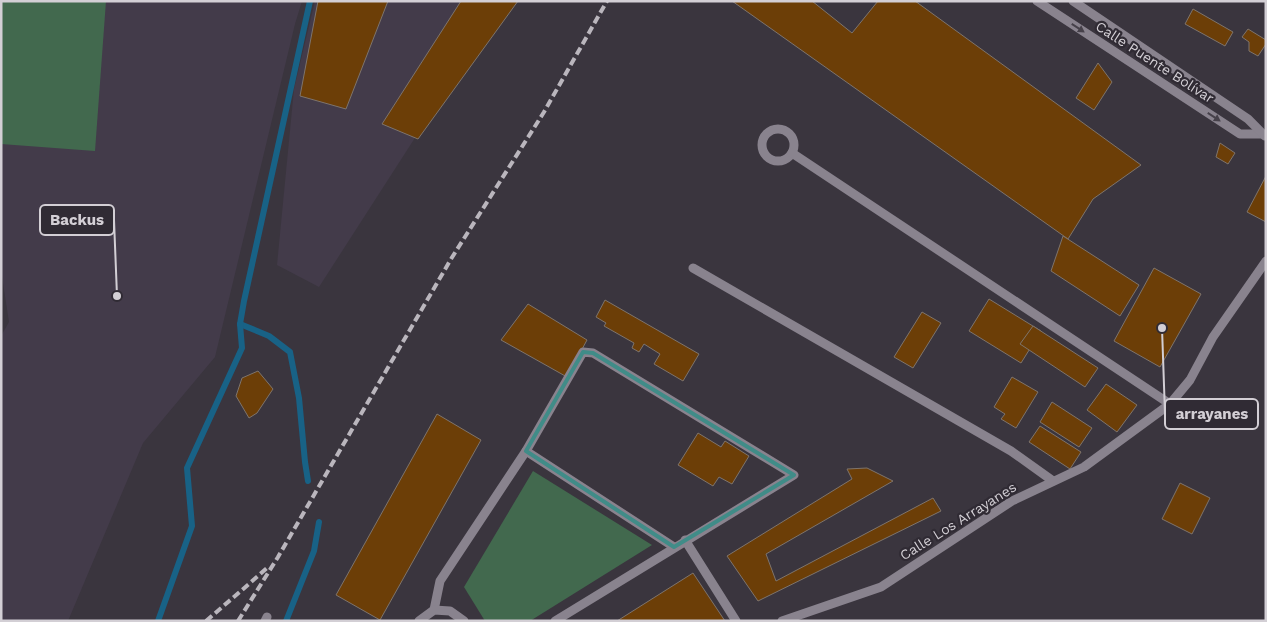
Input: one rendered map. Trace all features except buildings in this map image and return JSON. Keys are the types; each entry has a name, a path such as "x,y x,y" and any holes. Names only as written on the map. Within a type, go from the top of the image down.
{"street":[{"name":"Calle Puente Bolívar","path":"1037,1 1240,134 1265,134"},
{"name":"Calle Puente Bolívar","path":"1073,1 1248,119 1265,134"},
{"path":"792,152 1170,404"},
{"name":"Calle Los Arrayanes","path":"782,621 881,587 1012,501 1084,467 1170,404 1190,380 1213,337 1266,261"},
{"path":"693,268 1011,451 1054,481"},
{"path":"434,610 440,581 526,451 583,352 593,353 794,475 554,621"},
{"path":"526,451 674,547"},
{"path":"685,540 736,621"},
{"path":"419,621 434,610 450,611 464,621"}],"highlighted area":[{"path":"583,352 593,353 794,475 674,547 526,451"}],"shaded area":[{"path":"1,1 302,1 215,357 143,443 68,621 1,621 1,336 9,322 1,270"},
{"path":"315,1 503,1 319,287 277,265 294,89"}],"green space":[{"path":"1,1 106,1 95,151 1,144"},
{"path":"533,471 652,545 530,621 485,621 464,587"}],"waterway":[{"path":"158,621 192,526 187,468 242,348 240,324 244,301 310,1"},
{"path":"240,324 269,336 290,352 299,398 308,481"},
{"path":"286,621 314,551 319,522"}],"railway":[{"path":"238,621 278,557 451,259 544,112 607,1"},
{"path":"206,621 267,568"}],"place":[{"name":"Backus","path":"117,296"},
{"name":"arrayanes","path":"1162,328"}]}
